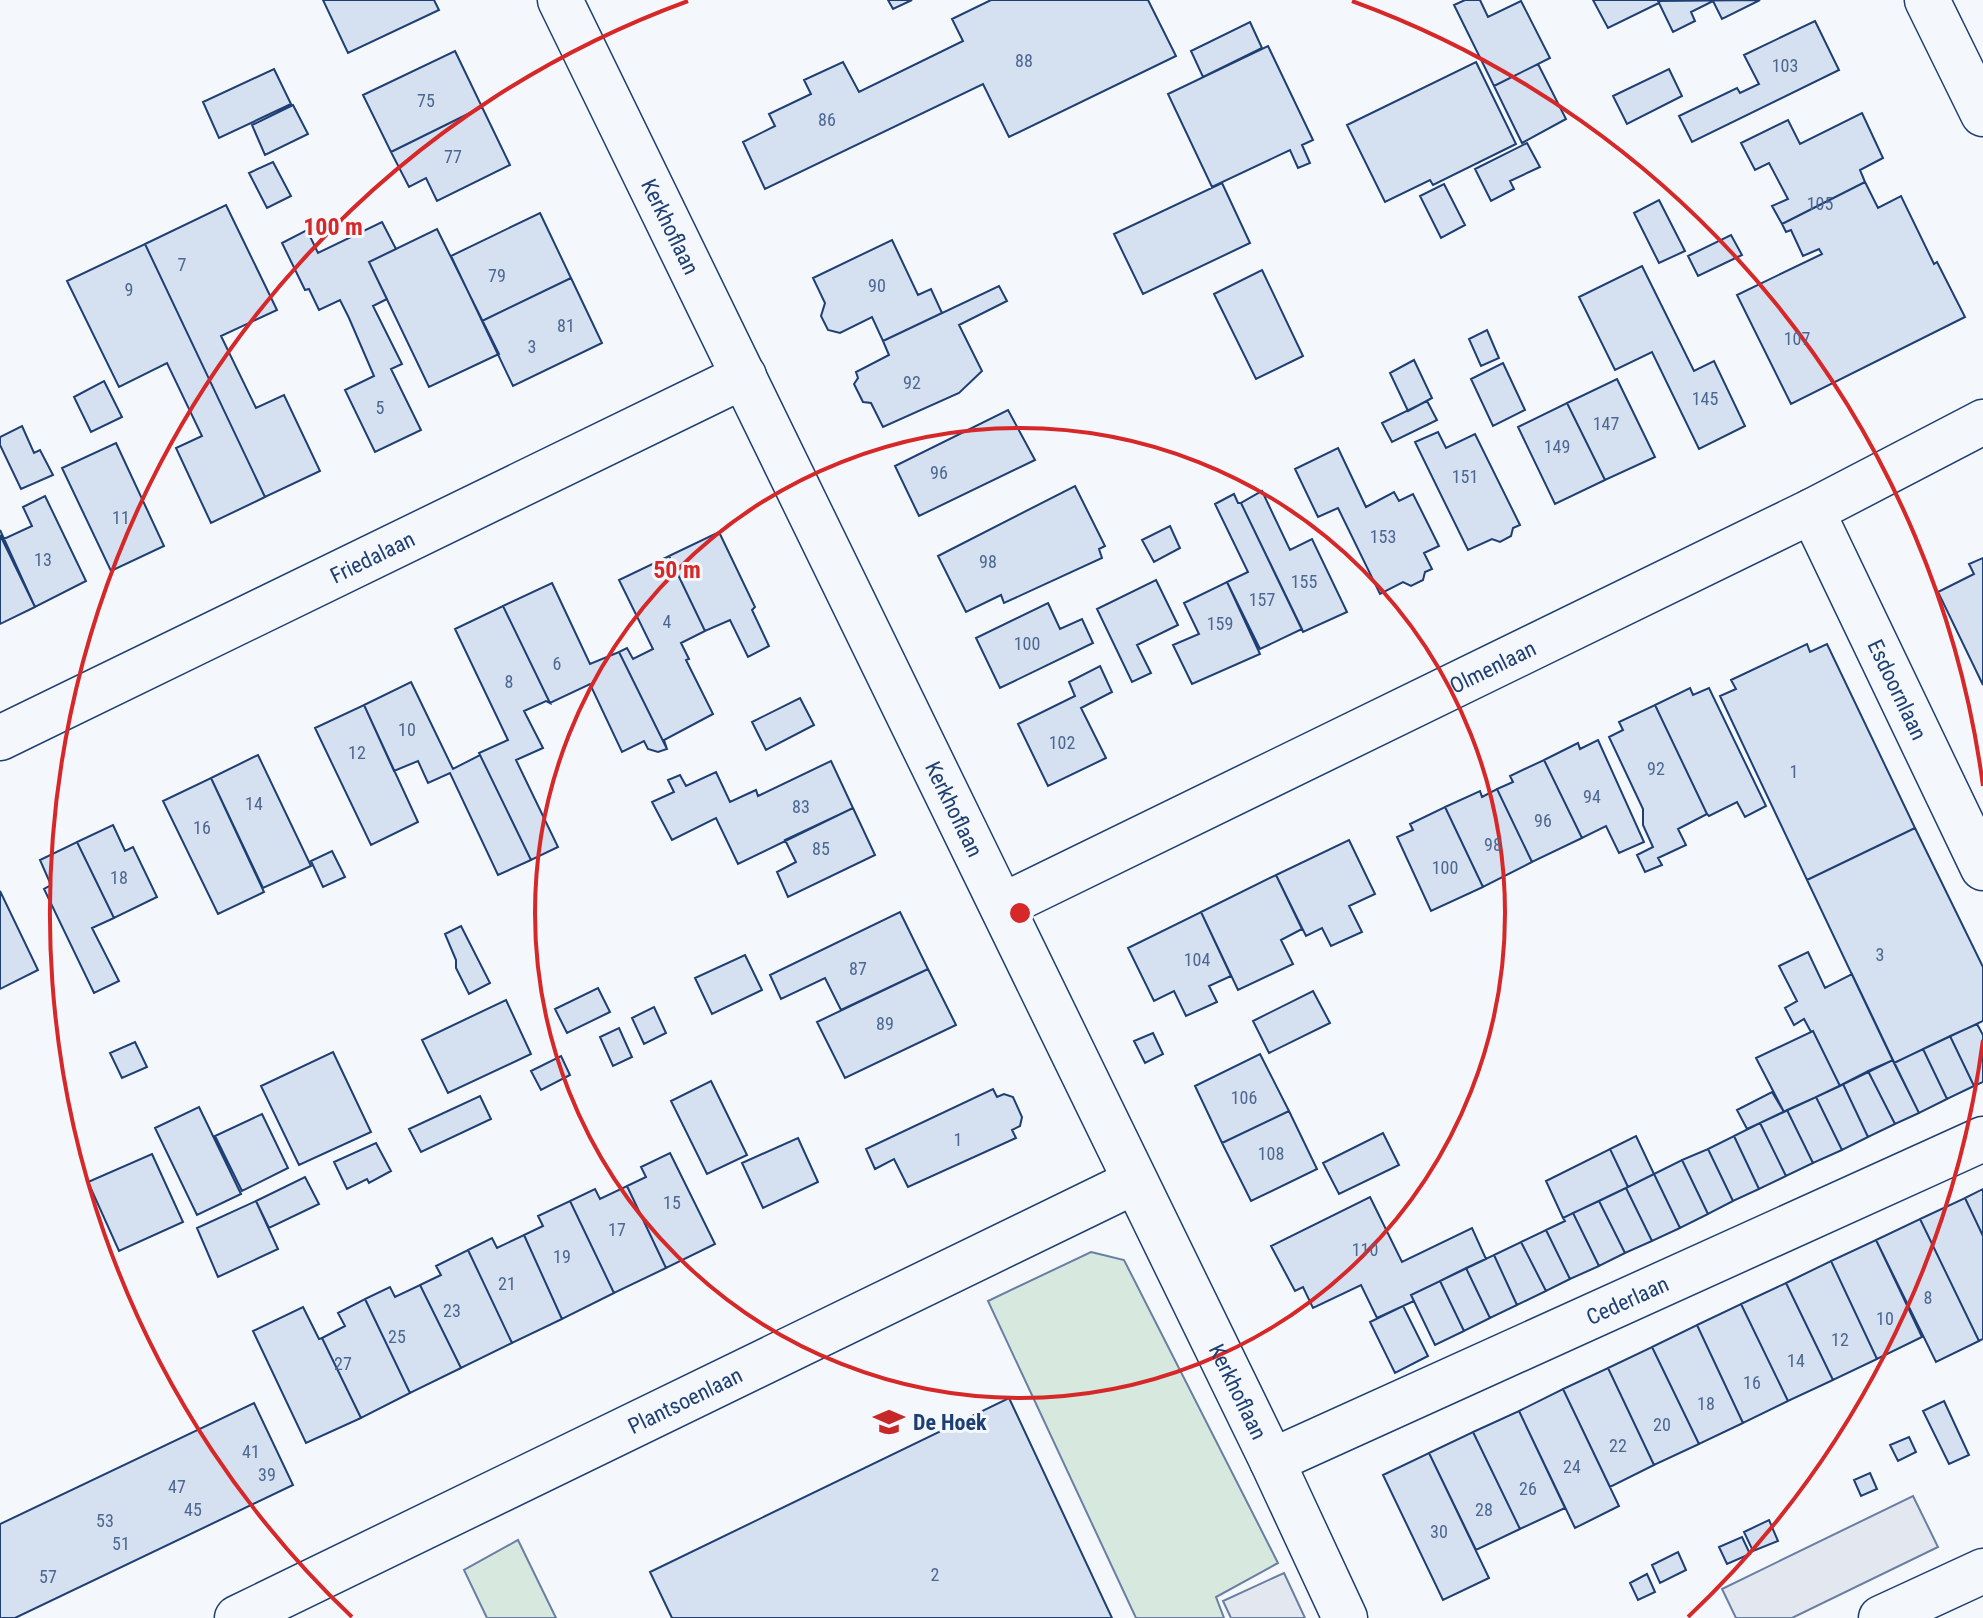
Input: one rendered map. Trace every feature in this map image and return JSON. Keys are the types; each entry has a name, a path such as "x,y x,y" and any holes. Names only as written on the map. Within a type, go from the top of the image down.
{"street":[{"name":"Kerkhoflaan","path":"560,0 1272,1461 1345,1618"},
{"path":"1927,0 1983,114"},
{"name":"Friedalaan","path":"0,738 744,376"},
{"name":"Olmenlaan","path":"1002,906 1812,511 1983,422"},
{"name":"Esdoornlaan","path":"1812,511 1983,868"},
{"name":"Cederlaan","path":"1272,1461 1983,1139"},
{"name":"Plantsoenlaan","path":"237,1618 1134,1182"},
{"path":"1881,1618 1983,1571"}],"shaded area":[{"path":"1091,1252 1124,1260 1278,1563 1216,1597 1224,1618 1136,1618 988,1301"},
{"path":"1913,1496 1938,1547 1792,1618 1736,1618 1722,1589"},
{"path":"518,1540 556,1618 487,1618 464,1570"},
{"path":"1284,1573 1305,1618 1231,1618 1223,1601"}],"building":[{"path":"323,0 434,0 439,10 348,53"},
{"path":"888,0 912,0 893,9"},
{"path":"991,0 1148,0 1176,56 1009,137 983,84 765,189 743,142 775,126 769,114 811,94 804,80 843,62 859,92 963,41 952,19"},
{"path":"1465,0 1480,0 1488,17 1521,1 1550,58 1494,86 1454,5"},
{"path":"1593,0 1660,0 1608,28"},
{"path":"1760,0 1722,19 1713,1 1691,12 1695,21 1673,32 1658,1"},
{"path":"1815,21 1839,70 1692,142 1679,116 1737,88 1740,93 1759,84 1744,55"},
{"path":"1250,22 1262,48 1203,77 1191,51"},
{"path":"1268,46 1313,140 1302,145 1310,163 1298,168 1290,150 1212,187 1168,94"},
{"path":"455,51 482,107 391,152 363,95"},
{"path":"1476,62 1516,144 1433,185 1430,180 1385,202 1347,125"},
{"path":"1538,64 1566,119 1522,143 1494,86"},
{"path":"274,69 291,104 219,138 203,102"},
{"path":"1669,69 1682,96 1627,124 1613,96"},
{"path":"293,105 308,134 265,155 252,125"},
{"path":"482,107 510,165 437,201 426,178 409,187 391,152"},
{"path":"1862,113 1883,158 1860,170 1865,182 1782,224 1772,206 1788,199 1769,163 1755,170 1741,143 1788,120 1800,144"},
{"path":"1527,143 1540,167 1510,181 1514,189 1491,201 1475,169"},
{"path":"273,162 291,196 267,208 249,173"},
{"path":"1865,182 1878,208 1901,196 1934,264 1937,262 1965,317 1791,404 1737,295 1822,254 1819,249 1803,256 1791,230 1786,232 1782,224"},
{"path":"1222,183 1250,243 1143,294 1114,234"},
{"path":"1444,184 1465,225 1441,238 1420,196"},
{"path":"1659,200 1685,251 1659,263 1634,213"},
{"path":"226,205 277,310 221,336 256,408 284,395 320,471 265,497 145,244"},
{"path":"540,213 571,278 482,321 451,256"},
{"path":"382,222 396,249 369,262 387,299 373,306 402,364 391,369 421,430 375,452 345,390 374,376 349,318 340,300 319,310 309,289 305,290 282,243 307,230 318,253"},
{"path":"437,229 499,354 429,387 369,262"},
{"path":"1731,235 1742,255 1698,276 1688,256"},
{"path":"892,240 918,295 931,289 942,313 883,341 872,317 840,333 828,330 821,316 825,303 813,278"},
{"path":"145,244 265,497 211,523 176,448 202,436 167,363 119,387 67,281"},
{"path":"1642,266 1694,371 1714,361 1745,426 1699,449 1652,352 1615,370 1579,297"},
{"path":"1262,270 1303,356 1256,379 1214,294"},
{"path":"571,278 602,343 513,386 482,321"},
{"path":"999,286 1007,301 959,325 982,371 959,393 883,427 871,403 863,402 854,384 858,378 856,372 889,355 883,341"},
{"path":"1487,330 1499,358 1481,366 1469,339"},
{"path":"1414,360 1432,398 1408,411 1390,373"},
{"path":"1503,363 1525,410 1493,426 1471,379"},
{"path":"1617,379 1655,457 1605,480 1567,403"},
{"path":"104,381 122,417 91,432 74,397"},
{"path":"1427,401 1437,420 1392,442 1382,423"},
{"path":"1567,403 1605,480 1555,504 1518,427"},
{"path":"1008,410 1035,460 919,516 895,466"},
{"path":"22,426 34,453 40,450 53,475 21,489 0,445 0,437"},
{"path":"1438,432 1446,448 1475,434 1520,525 1513,528 1511,536 1500,542 1492,539 1468,550 1415,442"},
{"path":"116,443 164,546 111,571 62,468"},
{"path":"1338,448 1366,507 1394,492 1399,501 1413,494 1439,546 1424,553 1432,569 1425,572 1423,580 1411,586 1403,582 1380,594 1338,508 1318,517 1295,469"},
{"path":"1075,486 1105,546 1099,549 1102,558 1004,603 1001,595 966,612 938,556"},
{"path":"1262,491 1290,550 1312,539 1347,612 1303,632 1241,503"},
{"path":"1234,494 1302,629 1260,649 1227,582 1248,572 1215,504"},
{"path":"45,496 86,581 35,607 4,539 32,526 23,507"},
{"path":"1170,526 1180,548 1154,562 1142,540"},
{"path":"719,532 755,607 752,610 769,646 748,657 730,620 705,631 669,556"},
{"path":"0,535 35,607 0,624"},
{"path":"669,556 705,631 681,643 689,659 686,660 713,714 664,740 667,749 619,652 627,648 633,659 653,649 619,580"},
{"path":"1983,558 1983,685 1938,592 1974,574 1969,564"},
{"path":"1156,580 1178,625 1137,645 1151,673 1132,682 1097,609"},
{"path":"1227,582 1260,654 1192,684 1173,645 1199,634 1184,603"},
{"path":"552,583 590,664 619,652 667,749 658,752 648,749 644,741 622,752 590,684 550,703 503,606"},
{"path":"1048,603 1060,629 1082,619 1093,643 1000,688 976,638"},
{"path":"503,606 550,703 546,701 524,711 543,748 516,760 558,847 531,860 479,753 508,740 455,629"},
{"path":"1807,644 1810,652 1827,644 1915,828 1807,880 1720,696 1736,689 1731,680"},
{"path":"1100,666 1112,692 1081,708 1106,758 1048,786 1018,724 1075,696 1069,682"},
{"path":"411,682 453,769 480,755 531,860 498,875 450,773 428,783 418,761 394,771 364,705"},
{"path":"1690,688 1693,695 1709,688 1766,806 1745,817 1737,802 1709,816 1707,814 1655,705"},
{"path":"800,698 814,725 766,750 752,722"},
{"path":"364,705 418,822 371,845 315,728"},
{"path":"1655,705 1707,814 1678,829 1686,845 1658,858 1662,865 1645,872 1637,855 1653,847 1643,825 1643,809 1609,737 1623,730 1619,722"},
{"path":"1598,740 1644,842 1619,853 1606,826 1582,838 1544,760 1578,743 1580,749"},
{"path":"258,755 311,866 263,888 211,778"},
{"path":"1544,760 1582,838 1532,862 1497,789 1513,782 1510,776"},
{"path":"831,761 853,808 738,864 716,818 672,840 652,802 674,792 668,780 680,775 686,786 716,772 730,802 756,790 758,796"},
{"path":"211,778 264,892 218,914 163,801"},
{"path":"1497,789 1532,862 1483,887 1445,807 1480,791 1482,797"},
{"path":"1445,807 1483,887 1431,911 1397,837 1413,830 1410,824"},
{"path":"853,808 875,855 788,897 777,872 796,862 785,840"},
{"path":"113,825 125,851 133,847 157,897 114,918 77,842"},
{"path":"1915,828 1983,967 1983,1021 1894,1063 1807,880"},
{"path":"1349,840 1375,894 1349,906 1362,932 1331,946 1322,928 1306,936 1276,875"},
{"path":"77,842 114,918 92,928 119,981 94,993 44,889 51,885 40,860"},
{"path":"332,851 345,877 323,887 311,861"},
{"path":"1276,875 1302,929 1281,940 1293,964 1238,990 1201,912"},
{"path":"0,891 38,970 0,989"},
{"path":"900,912 928,969 841,1010 825,978 781,999 770,975"},
{"path":"1201,912 1231,976 1209,986 1217,1002 1186,1016 1174,991 1154,1001 1128,948"},
{"path":"461,926 490,983 469,994 456,968 456,960 445,934"},
{"path":"1808,952 1825,988 1852,974 1893,1060 1840,1086 1813,1031 1804,1019 1794,1025 1785,1008 1797,1001 1779,966"},
{"path":"745,955 762,990 712,1014 695,978"},
{"path":"928,969 956,1025 845,1078 817,1022"},
{"path":"598,988 610,1012 567,1033 555,1009"},
{"path":"1313,991 1330,1023 1269,1053 1253,1021"},
{"path":"506,1000 531,1054 448,1093 422,1040"},
{"path":"654,1007 666,1033 644,1044 632,1018"},
{"path":"1977,1024 1983,1035 1983,1082 1974,1086 1950,1036"},
{"path":"619,1028 632,1057 613,1066 600,1037"},
{"path":"1813,1031 1840,1086 1784,1112 1756,1058"},
{"path":"1153,1033 1163,1054 1145,1063 1134,1041"},
{"path":"1950,1036 1974,1086 1947,1099 1923,1049"},
{"path":"135,1042 147,1067 122,1078 110,1053"},
{"path":"1923,1049 1947,1099 1919,1113 1894,1063"},
{"path":"333,1052 371,1132 299,1165 261,1086"},
{"path":"1260,1054 1289,1111 1222,1143 1195,1086"},
{"path":"561,1056 570,1075 541,1090 531,1071"},
{"path":"1893,1060 1919,1113 1895,1124 1868,1071"},
{"path":"1868,1071 1895,1124 1868,1137 1843,1084"},
{"path":"711,1081 747,1155 707,1174 671,1101"},
{"path":"1843,1084 1868,1137 1842,1150 1816,1097"},
{"path":"993,1089 997,1097 1004,1094 1013,1097 1022,1117 1020,1126 1012,1130 1016,1138 908,1187 894,1159 875,1169 866,1149"},
{"path":"1772,1092 1784,1112 1747,1129 1737,1110"},
{"path":"480,1096 491,1119 421,1152 409,1129"},
{"path":"1816,1097 1842,1150 1813,1163 1787,1110"},
{"path":"199,1107 241,1194 197,1215 155,1128"},
{"path":"1787,1110 1813,1163 1786,1176 1760,1123"},
{"path":"1289,1111 1317,1169 1251,1201 1222,1143"},
{"path":"262,1114 288,1168 242,1191 215,1136"},
{"path":"1760,1123 1786,1176 1759,1189 1734,1136"},
{"path":"1383,1133 1399,1165 1339,1194 1323,1163"},
{"path":"1636,1136 1654,1174 1628,1187 1610,1149"},
{"path":"1734,1136 1759,1189 1733,1201 1708,1149"},
{"path":"798,1138 818,1182 763,1208 742,1163"},
{"path":"376,1143 391,1171 369,1183 367,1179 347,1189 334,1162"},
{"path":"1610,1149 1628,1187 1563,1218 1546,1181"},
{"path":"1708,1149 1733,1201 1708,1214 1682,1160"},
{"path":"670,1153 715,1244 666,1268 627,1186 646,1177 641,1167"},
{"path":"152,1154 183,1222 119,1251 88,1182"},
{"path":"1682,1160 1708,1214 1680,1228 1654,1174"},
{"path":"1654,1174 1680,1228 1652,1241 1626,1188"},
{"path":"305,1177 319,1204 269,1228 256,1201"},
{"path":"627,1186 666,1268 614,1293 570,1201 595,1189 600,1199"},
{"path":"1626,1188 1652,1241 1625,1253 1599,1201"},
{"path":"1983,1189 1983,1236 1965,1198"},
{"path":"1370,1197 1402,1262 1472,1228 1486,1259 1411,1295 1414,1301 1377,1318 1361,1285 1313,1308 1303,1287 1295,1291 1271,1246"},
{"path":"1965,1198 1983,1236 1983,1339 1979,1341 1920,1219"},
{"path":"256,1201 278,1249 218,1277 197,1228"},
{"path":"570,1201 614,1293 562,1319 524,1235 543,1226 538,1216"},
{"path":"1599,1201 1625,1253 1599,1266 1573,1213"},
{"path":"1573,1213 1599,1266 1570,1279 1546,1230 1565,1221 1563,1218"},
{"path":"1920,1219 1979,1341 1936,1362 1876,1240"},
{"path":"1546,1230 1570,1279 1546,1291 1521,1242"},
{"path":"524,1235 562,1319 512,1343 468,1250 492,1238 497,1248"},
{"path":"1876,1240 1922,1337 1877,1359 1831,1261"},
{"path":"1521,1242 1546,1291 1517,1305 1494,1255"},
{"path":"468,1250 512,1343 461,1368 420,1285 441,1275 436,1266"},
{"path":"1494,1255 1517,1305 1490,1318 1466,1268"},
{"path":"1831,1261 1877,1359 1833,1380 1786,1283"},
{"path":"1466,1268 1490,1318 1464,1331 1440,1281"},
{"path":"1440,1281 1464,1331 1435,1345 1411,1295"},
{"path":"1786,1283 1833,1380 1788,1401 1741,1304"},
{"path":"420,1285 461,1368 410,1393 365,1299 390,1287 395,1297"},
{"path":"365,1299 410,1393 361,1418 322,1338 345,1326 338,1313"},
{"path":"1741,1304 1788,1401 1743,1423 1697,1325"},
{"path":"1403,1306 1428,1356 1395,1373 1370,1322"},
{"path":"303,1307 319,1339 322,1338 361,1418 306,1443 253,1331"},
{"path":"1697,1325 1743,1423 1699,1444 1652,1347"},
{"path":"1652,1347 1699,1444 1654,1465 1608,1368"},
{"path":"1608,1368 1654,1465 1610,1487 1563,1389"},
{"path":"1563,1389 1619,1506 1575,1528 1519,1411"},
{"path":"1009,1398 1112,1618 672,1618 650,1572"},
{"path":"1944,1401 1969,1455 1949,1464 1923,1411"},
{"path":"254,1403 293,1485 15,1618 0,1618 0,1524"},
{"path":"1519,1411 1565,1508 1520,1529 1473,1432"},
{"path":"1473,1432 1520,1529 1476,1550 1429,1453"},
{"path":"1909,1437 1916,1452 1898,1461 1890,1445"},
{"path":"1429,1453 1489,1578 1443,1600 1383,1475"},
{"path":"1870,1473 1877,1489 1861,1496 1854,1480"},
{"path":"1769,1520 1778,1541 1753,1551 1744,1532"},
{"path":"1742,1537 1750,1554 1727,1564 1719,1547"},
{"path":"1678,1552 1686,1570 1660,1583 1652,1565"},
{"path":"1647,1574 1655,1592 1638,1600 1630,1583"}],"place":[{"name":"De Hoek","path":"889,1422"}]}
